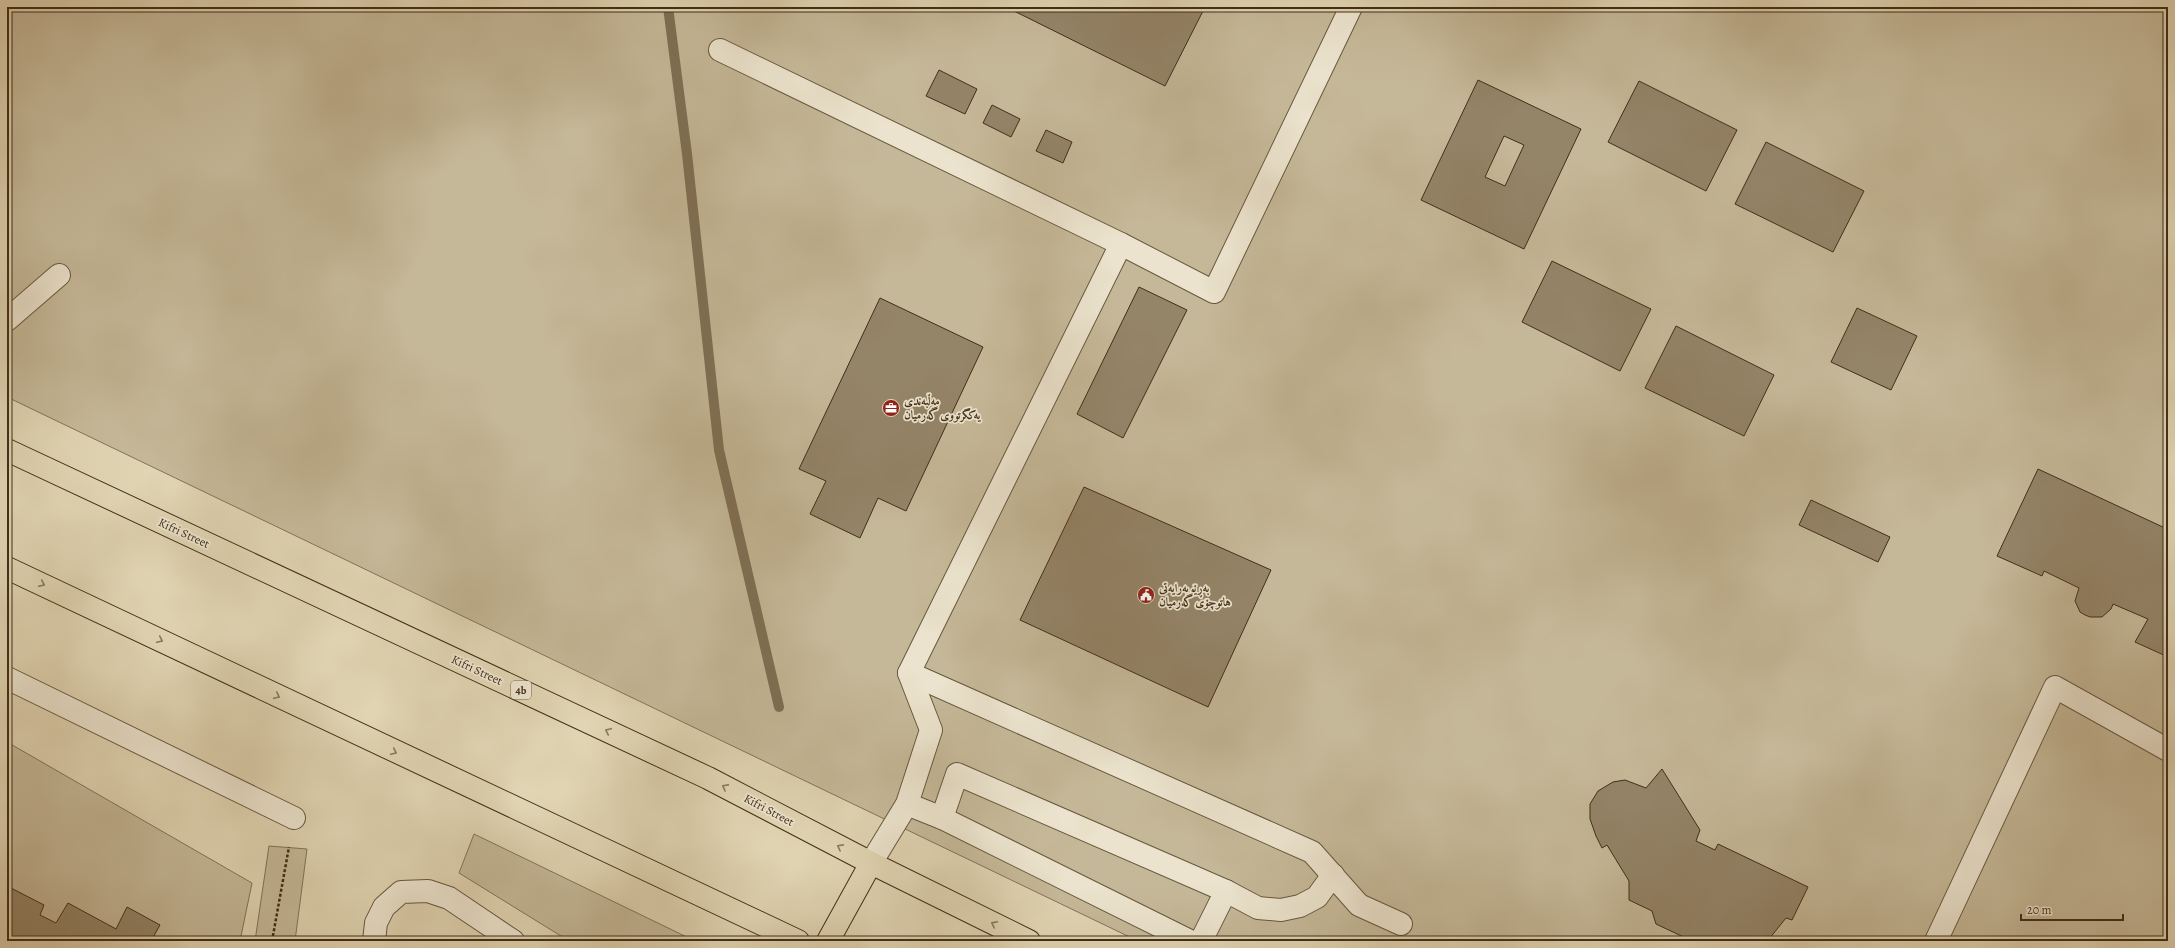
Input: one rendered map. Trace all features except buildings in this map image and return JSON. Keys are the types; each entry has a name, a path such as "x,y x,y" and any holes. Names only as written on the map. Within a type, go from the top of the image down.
{"highway":[{"name":"Kifri Street","path":"7,450 708,778 871,863 1029,941"},
{"path":"7,568 798,941"},
{"path":"828,941 871,863"}],"street":[{"path":"720,50 1121,244 1214,292 1351,7"},
{"path":"871,863 907,804 931,730 910,673 1121,244"},
{"path":"7,320 59,275"},
{"path":"910,673 1312,852 1358,905 1401,924"},
{"path":"7,678 294,818"},
{"path":"1936,941 2055,687 2168,750"},
{"path":"942,818 957,774 1226,891 1258,908 1281,910 1300,906 1317,898 1333,875"},
{"path":"907,804 942,818 1190,941"},
{"path":"374,941 376,923 384,907 402,892 428,891 449,898 513,941"},
{"path":"1201,941 1226,891"}],"path":[{"path":"272,941 294,818"}],"shaded area":[{"path":"7,7 2168,7 2168,941 1138,941 7,397"},
{"path":"7,742 252,883 240,941 7,941"},
{"path":"474,834 695,941 569,941 459,873"},
{"path":"269,846 307,849 295,941 255,941"}],"waterway":[{"path":"668,7 687,154 719,450 779,707"}],"place":[{"name":"مەڵبەندی یەکگرتووی گەرمیان","path":"891,408"},
{"name":"بەڕێوبەرایەتی هاتوچۆی گەرمیان","path":"1146,595"}]}
